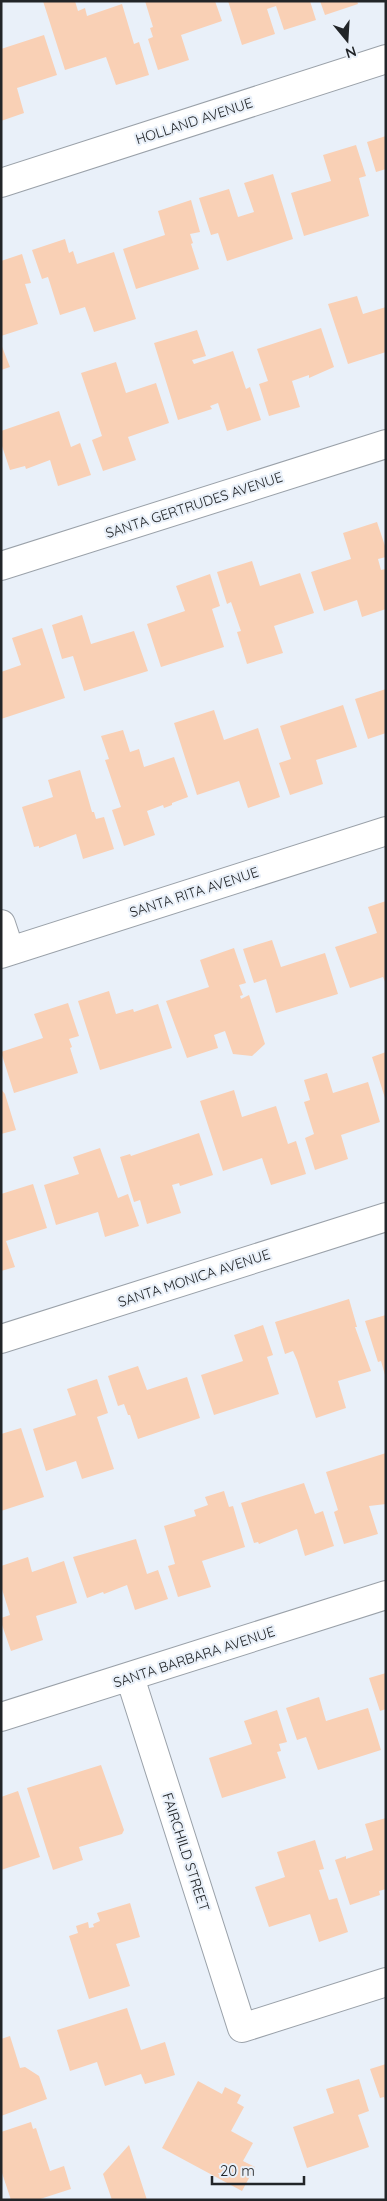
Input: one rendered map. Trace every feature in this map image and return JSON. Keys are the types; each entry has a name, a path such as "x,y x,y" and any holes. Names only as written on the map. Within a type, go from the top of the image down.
{"street":[{"name":"HOLLAND AVENUE","path":"1,183 386,59"},
{"name":"SANTA GERTRUDES AVENUE","path":"1,566 386,444"},
{"name":"SANTA RITA AVENUE","path":"6,952 386,831"},
{"path":"1,924 6,952"},
{"name":"SANTA MONICA AVENUE","path":"1,1339 386,1216"},
{"name":"SANTA BARBARA AVENUE","path":"1,1717 386,1596"},
{"name":"FAIRCHILD STREET","path":"130,1677 242,2028 386,1982"}],"building":[{"path":"43,1 75,1 78,11 85,8 87,16 122,4 134,44 139,42 149,75 116,85 106,57 65,70"},
{"path":"145,1 215,1 222,21 181,35 189,60 158,70 148,39 153,37 150,28 153,27"},
{"path":"228,1 310,1 316,20 284,30 276,6 267,9 275,34 242,45"},
{"path":"320,1 357,1 358,4 325,15"},
{"path":"44,35 57,75 17,88 24,113 1,121 1,49"},
{"path":"386,136 386,169 376,172 367,142"},
{"path":"356,145 366,176 359,178 369,216 304,236 291,193 331,181 323,155"},
{"path":"273,174 293,239 227,261 218,233 211,235 199,198 229,189 238,217 254,212 244,183"},
{"path":"191,200 200,232 190,234 193,243 191,244 199,269 136,289 123,249 165,235 158,211"},
{"path":"65,239 69,253 73,251 77,264 114,252 136,319 94,332 85,307 60,315 48,277 42,279 32,250"},
{"path":"22,254 31,283 25,284 38,324 1,336 1,261"},
{"path":"357,296 363,314 386,307 386,352 348,364 328,304"},
{"path":"321,328 334,367 309,378 309,375 292,381 300,407 269,416 259,384 268,381 257,349"},
{"path":"197,330 206,356 192,360 194,364 233,351 246,389 250,387 261,420 227,431 218,403 210,406 212,409 178,420 154,343"},
{"path":"1,344 10,367 1,370"},
{"path":"116,362 126,393 156,383 169,423 128,437 136,460 103,471 92,440 102,436 81,373"},
{"path":"59,411 71,447 80,443 91,475 58,486 50,460 26,469 25,466 10,470 1,443 1,431"},
{"path":"377,522 386,549 386,557 378,559 381,570 386,569 386,609 362,617 357,600 324,611 311,572 351,559 343,533"},
{"path":"252,561 260,586 300,573 314,613 274,626 283,653 247,664 237,632 241,631 231,602 227,604 217,572"},
{"path":"210,574 220,606 212,609 224,647 161,667 147,624 185,611 176,586"},
{"path":"82,615 91,644 134,631 148,671 84,691 73,656 62,659 52,625"},
{"path":"42,628 65,698 1,719 1,672 21,665 12,638"},
{"path":"386,689 386,733 368,739 355,699"},
{"path":"343,705 357,747 316,760 323,784 290,795 279,763 291,759 280,726"},
{"path":"214,710 224,740 258,728 280,797 248,808 239,781 197,795 174,723"},
{"path":"123,730 130,752 139,749 144,767 174,757 188,797 164,808 163,805 147,811 155,835 124,846 112,810 121,807 105,760 109,759 101,736"},
{"path":"80,770 92,812 94,812 96,819 104,817 114,849 83,859 76,834 39,848 39,846 34,847 22,807 53,797 48,780"},
{"path":"386,901 386,984 383,977 350,988 335,947 377,933 368,907"},
{"path":"272,940 281,967 325,953 338,994 276,1013 266,979 254,983 243,949"},
{"path":"234,948 246,983 239,985 243,995 240,996 241,999 249,995 265,1044 252,1056 233,1054 225,1031 214,1035 218,1048 187,1058 166,1001 209,987 200,960"},
{"path":"109,991 116,1014 133,1009 134,1012 158,1004 172,1048 100,1070 78,1001"},
{"path":"68,1003 79,1036 69,1039 78,1073 14,1093 1,1052 43,1038 34,1014"},
{"path":"386,1052 386,1098 385,1098 372,1057"},
{"path":"327,1073 333,1093 368,1082 380,1122 341,1135 348,1159 315,1170 305,1138 314,1134 304,1102 310,1100 304,1080"},
{"path":"1,1089 5,1094 16,1130 1,1134"},
{"path":"234,1090 242,1117 276,1106 288,1144 296,1141 306,1174 271,1185 262,1158 223,1171 200,1101"},
{"path":"199,1133 213,1175 180,1186 179,1183 172,1185 181,1213 147,1224 140,1200 134,1202 120,1157 130,1154 131,1156"},
{"path":"100,1148 118,1198 128,1194 139,1226 105,1237 98,1212 56,1225 44,1185 79,1174 73,1157"},
{"path":"33,1184 47,1228 6,1241 15,1267 1,1271 1,1194"},
{"path":"349,1299 357,1327 355,1327 371,1371 338,1381 346,1408 316,1418 297,1360 293,1351 285,1354 275,1322"},
{"path":"386,1315 385,1375 381,1361 378,1362 365,1321"},
{"path":"263,1325 273,1355 267,1357 279,1394 214,1415 201,1375 243,1361 234,1335"},
{"path":"138,1366 147,1390 187,1377 200,1418 138,1439 124,1404 118,1406 108,1376"},
{"path":"97,1379 108,1413 97,1417 114,1469 82,1479 76,1461 46,1471 33,1429 76,1415 67,1389"},
{"path":"21,1428 44,1497 1,1511 1,1434"},
{"path":"386,1453 386,1504 369,1506 378,1534 344,1544 334,1512 338,1510 326,1472"},
{"path":"304,1483 315,1514 323,1511 334,1546 305,1556 297,1529 259,1544 258,1542 254,1543 241,1503"},
{"path":"224,1491 229,1507 233,1506 245,1547 202,1561 211,1587 178,1597 168,1566 175,1564 164,1526 196,1516 194,1510 208,1505 205,1497"},
{"path":"136,1539 147,1574 158,1570 168,1599 135,1610 127,1585 87,1598 73,1557"},
{"path":"28,1557 32,1572 64,1561 77,1603 36,1616 43,1640 11,1651 1,1622 1,1618 10,1615 1,1586 1,1566"},
{"path":"386,1673 386,1709 380,1711 369,1678"},
{"path":"319,1697 326,1721 368,1708 381,1750 318,1770 306,1737 297,1740 286,1708"},
{"path":"277,1710 287,1742 279,1744 281,1751 277,1752 286,1778 222,1798 209,1758 252,1744 244,1721"},
{"path":"101,1765 124,1830 122,1834 79,1847 83,1860 53,1870 27,1788"},
{"path":"18,1791 40,1857 1,1870 1,1797"},
{"path":"386,1818 386,1889 379,1891 380,1895 350,1905 335,1860 346,1856 346,1859 373,1850 365,1824"},
{"path":"315,1840 324,1869 319,1870 329,1900 337,1898 348,1932 319,1942 310,1914 269,1927 255,1887 285,1877 277,1852"},
{"path":"130,1903 140,1937 116,1944 130,1986 89,1999 69,1936 78,1933 76,1926 88,1922 89,1928 94,1927 93,1924 100,1921 97,1913"},
{"path":"127,2008 141,2050 165,2042 175,2075 145,2084 141,2074 105,2086 97,2062 70,2071 57,2030"},
{"path":"10,2036 20,2068 25,2067 39,2076 47,2099 1,2116 1,2039"},
{"path":"386,2064 385,2100 384,2097 380,2098 370,2069"},
{"path":"359,2079 369,2111 358,2115 369,2147 307,2168 293,2127 334,2113 326,2089"},
{"path":"198,2081 222,2094 225,2087 241,2095 237,2103 244,2107 231,2131 253,2143 243,2161 255,2167 242,2191 162,2148"},
{"path":"31,2122 33,2129 36,2128 50,2171 64,2166 71,2189 37,2200 11,2200 1,2170 1,2132"},
{"path":"129,2145 147,2200 112,2200 103,2174"}]}
